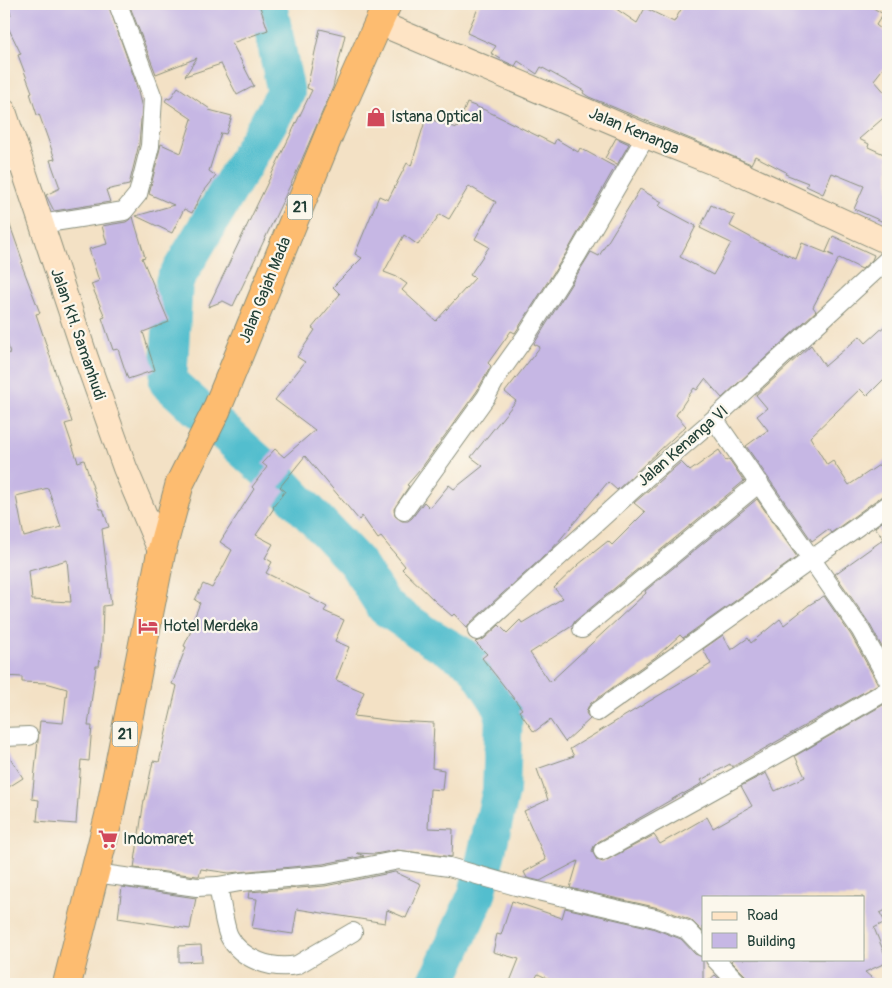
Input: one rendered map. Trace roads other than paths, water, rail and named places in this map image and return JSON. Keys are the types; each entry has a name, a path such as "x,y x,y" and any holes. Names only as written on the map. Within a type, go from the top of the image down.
{"highway":[{"name":"Jalan Gajah Mada","path":"161,553 180,483 216,411 330,132 383,13"},
{"name":"21","path":"68,984 109,816 161,553"}],"main road":[{"name":"Jalan Kenanga","path":"383,13 646,136 734,171 888,242"},
{"name":"Jalan KH. Samanhudi","path":"4,111 12,162 41,224 86,358 126,468 161,553"}],"street":[{"path":"41,224 124,212 138,194 150,146 153,98 118,4"},
{"path":"404,511 486,397 498,375 526,336 577,255 646,136"},
{"name":"Jalan Kenanga VI","path":"477,631 888,260"},
{"path":"714,419 810,560 860,629 888,680"},
{"path":"582,629 759,484"},
{"path":"597,712 888,505"},
{"path":"603,851 776,755 888,690"},
{"path":"4,737 29,736"},
{"path":"95,873 197,887 324,875 398,860 449,867 516,886 655,918 687,930 702,946"},
{"path":"218,886 229,936 240,950 253,959 269,966 287,967 297,965 352,932"},
{"path":"716,960 739,984"}],"waterway":[{"path":"268,4 286,93 174,282 168,382 283,485 356,562 385,607 428,636 473,662 504,710 501,791 477,894 436,984"}],"place":[{"name":"Istana Optical","path":"376,117"},
{"name":"Hotel Merdeka","path":"148,626"},
{"name":"Indomaret","path":"108,839"}]}
